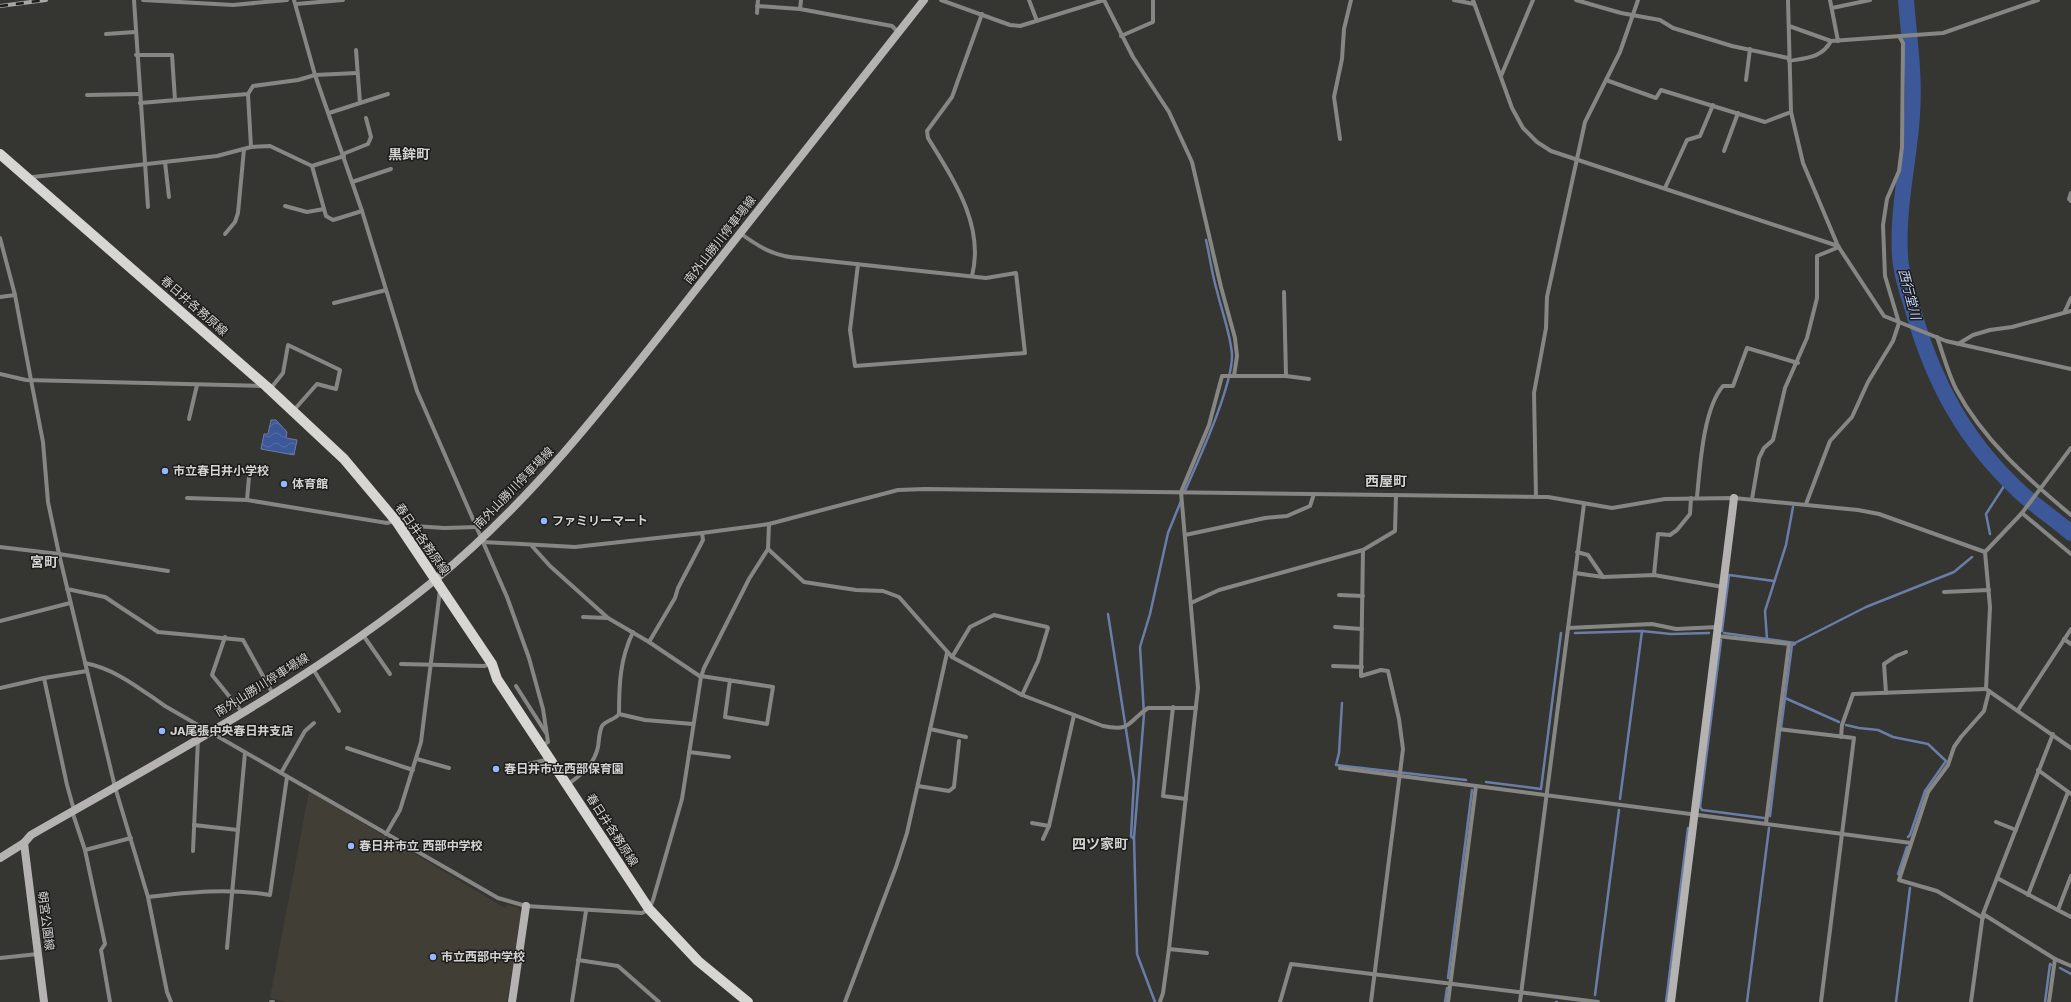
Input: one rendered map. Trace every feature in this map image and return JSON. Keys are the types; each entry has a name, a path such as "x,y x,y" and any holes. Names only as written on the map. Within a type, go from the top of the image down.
{"main road":[{"name":"南外山勝川停車場線","path":"0,858 24,844 31,835 273,694 438,584 483,540 537,483 604,407 924,0"},
{"name":"春日井各務原線","path":"0,154 294,411 344,459 397,523 492,664 497,679 649,909 698,961 748,1002"},
{"path":"1671,1002 1734,498"},
{"name":"朝宮公園線","path":"24,844 44,1002"},
{"path":"512,1002 526,906"}],"street":[{"path":"134,0 136,55 148,207"},
{"path":"143,0 233,5 287,0"},
{"path":"343,0 295,2 315,75 344,155 417,391 478,527 530,658 543,709 548,742 541,746"},
{"path":"756,13 758,0"},
{"path":"800,9 802,0"},
{"path":"941,0 1010,25 1020,26 1104,0 1133,57 1169,112 1192,162 1221,287 1235,338 1237,356 1234,376"},
{"path":"1029,0 1036,21"},
{"path":"1121,36 1153,22 1153,0"},
{"path":"1340,139 1334,97 1342,59 1344,29 1351,0"},
{"path":"1454,0 1474,2 1512,108 1523,128 1537,142 1551,151 1838,246"},
{"path":"1501,76 1533,0"},
{"path":"1576,0 1634,15 1643,15 1660,20 1673,28 1788,60 1811,57 1826,51 1831,41"},
{"path":"1536,497 1534,392 1546,328 1547,297 1585,122 1620,52 1638,0"},
{"path":"1788,0 1788,60 1791,112 1803,163 1838,246 1884,316 1929,335 1958,344 2071,369"},
{"path":"1830,0 1838,41"},
{"path":"1832,8 1870,0"},
{"path":"1789,26 1831,41 1943,33 2038,0"},
{"path":"757,6 800,9 892,26 899,32"},
{"path":"972,276 975,264 975,244 971,223 958,187 928,138 927,130 952,97 982,14"},
{"path":"106,34 135,32"},
{"path":"1806,504 1830,441 1852,417 1868,382 1893,341 1900,323 1885,276 1883,225 1887,198 1899,171 1902,147 1903,43 1900,36"},
{"path":"1746,80 1750,49"},
{"path":"356,50 360,103"},
{"path":"136,55 172,55 175,100"},
{"path":"251,147 248,94 253,86 315,75 357,73"},
{"path":"1606,80 1656,98 1661,90 1765,122 1791,112"},
{"path":"87,95 139,94"},
{"path":"140,104 248,94"},
{"path":"329,113 388,94"},
{"path":"1665,188 1687,140 1700,136 1713,105"},
{"path":"1724,150 1738,113"},
{"path":"29,180 33,177 217,156 251,147 270,146 312,166 344,155 368,144 370,137 366,118"},
{"path":"225,234 235,222 238,213 244,149"},
{"path":"165,162 169,197"},
{"path":"312,166 326,216 333,220 362,211"},
{"path":"352,182 391,169"},
{"path":"2071,193 2069,199 2071,201"},
{"path":"285,206 307,212 324,209"},
{"path":"740,233 761,248 788,258 858,264 986,278 1016,273 1025,353 855,366 850,330 858,264"},
{"path":"0,238 15,295 43,442 48,502 59,554 115,786 148,897 167,992 171,1002"},
{"path":"1752,499 1759,458 1764,448 1773,440 1785,388 1798,362 1807,338 1817,298 1817,256 1838,246"},
{"path":"334,303 386,290"},
{"path":"1284,292 1286,376"},
{"path":"0,297 15,295"},
{"path":"2065,311 2071,298"},
{"path":"1958,344 1974,335 1990,330 2012,327 2065,311 2071,311"},
{"path":"1937,337 1955,388 1972,417 2038,490 2071,515"},
{"path":"0,374 31,380 268,388 283,373 288,345 340,370 336,389 317,384 294,411"},
{"path":"1697,498 1702,446 1716,394 1723,386 1733,386 1747,348 1798,362"},
{"path":"1160,1002 1163,993 1169,949 1198,688 1181,492 1209,425 1222,376 1286,376 1309,379"},
{"path":"190,418 197,385"},
{"path":"2071,448 2023,512 1985,552 1989,590 1988,690 1984,711 1954,747 1948,765 1928,792 1899,880 1937,891 1983,916 2055,959 2071,966"},
{"path":"246,500 249,478"},
{"path":"483,540 532,546 575,547 702,533 769,524 898,490 1188,492 1548,497 1612,508 1665,499 1752,499 1806,504 1879,514 1985,552"},
{"path":"1185,535 1265,518 1287,516 1310,506 1314,494"},
{"path":"1191,603 1219,590 1363,550 1395,531 1396,495"},
{"path":"187,498 246,500 387,522 444,528 478,527"},
{"path":"1654,575 1658,534 1670,535 1677,530 1690,514 1691,498"},
{"path":"1520,1002 1584,504"},
{"path":"2023,512 2071,554"},
{"path":"85,663 96,665 124,678 165,706 498,898 526,906 586,911 642,913 649,909 682,799 701,676 748,579 768,549 769,524"},
{"path":"649,642 675,598 678,588 703,540 702,533"},
{"path":"532,546 560,576 608,618 649,642 701,676 730,680 773,687 767,724 725,717 730,680"},
{"path":"0,547 59,554 168,571"},
{"path":"768,549 804,582 856,590 883,590 899,597 952,657 1022,695 1103,726 1116,729 1126,727 1139,714 1148,708 1196,708"},
{"path":"1363,550 1361,676 1381,670 1388,671 1399,719 1403,749 1370,1002"},
{"path":"1578,552 1588,555 1603,577"},
{"path":"1575,573 1603,577 1654,575 1723,587"},
{"path":"386,834 400,810 417,760 421,742 438,584"},
{"path":"67,589 105,597 158,632 225,637 243,640 273,694"},
{"path":"1944,592 1989,590"},
{"path":"1339,595 1363,596"},
{"path":"0,621 70,603"},
{"path":"952,657 970,627 994,614 1047,627 1048,628 1038,661 1022,695"},
{"path":"583,616 608,618"},
{"path":"1568,628 1652,624 1676,630 1718,627"},
{"path":"1335,628 1362,629"},
{"path":"2018,710 2071,629"},
{"path":"567,785 585,772 595,757 602,727 605,723 616,718 619,714 620,668 626,646 632,632"},
{"path":"363,634 390,674"},
{"path":"1717,636 1789,644 1766,823"},
{"path":"225,637 212,675 242,712"},
{"path":"2064,640 2071,644"},
{"path":"1886,693 1884,664 1896,656 1906,652"},
{"path":"845,1002 896,867 918,786 947,653"},
{"path":"401,664 430,666 484,666 492,664"},
{"path":"1333,666 1362,667"},
{"path":"313,668 339,711"},
{"path":"0,688 44,678 88,671"},
{"path":"44,678 67,785 102,923 105,944 101,950 110,1002"},
{"path":"516,686 547,735"},
{"path":"1841,737 1842,725 1853,694 1988,690 2071,748"},
{"path":"1173,708 1163,796 1186,799"},
{"path":"619,714 644,720 693,724"},
{"path":"1043,839 1049,826 1074,715"},
{"path":"281,773 305,731 314,723"},
{"path":"930,729 966,737"},
{"path":"1778,729 1854,738 1821,1002"},
{"path":"1971,1002 1983,916 2052,734"},
{"path":"192,850 198,739"},
{"path":"918,786 949,791 954,787 959,741"},
{"path":"347,748 413,770"},
{"path":"689,752 729,757"},
{"path":"227,948 245,753"},
{"path":"510,768 550,759"},
{"path":"417,760 449,768"},
{"path":"1340,768 1399,777 1766,823 1911,843"},
{"path":"2028,895 2070,793 2038,770"},
{"path":"148,897 192,891 270,894 287,776"},
{"path":"1448,1002 1476,786"},
{"path":"1996,822 2016,830"},
{"path":"1032,823 1049,826"},
{"path":"194,825 238,830"},
{"path":"84,850 130,838"},
{"path":"2058,910 2071,876"},
{"path":"1997,878 2071,917"},
{"path":"572,1002 586,911"},
{"path":"1169,949 1207,954"},
{"path":"0,958 38,954"},
{"path":"2050,1002 2055,959"},
{"path":"578,960 618,966 659,1002"},
{"path":"1280,1002 1291,964 1374,973 1598,1002"}],"shaded area":[{"name":"春日井市立 西部中学校","path":"309,791 505,908 507,905 519,908 521,914 507,1002 286,1002 270,998"}],"water":[{"path":"271,420 276,420 287,432 286,438 297,440 294,455 261,449 264,434 268,434"}],"waterway":[{"name":"西行堂川","path":"1906,0 1913,100 1900,220 1900,256 1904,280 1915,317 1932,366 1943,389 1954,410 1982,451 1999,471 2030,501 2071,533"},
{"path":"1184,493 1214,424 1231,368 1232,354 1230,338 1214,279 1206,240"},
{"path":"1990,534 1986,514 2008,480"},
{"path":"1155,1002 1137,954 1134,838 1144,714 1140,647 1150,614 1168,533 1181,501"},
{"path":"1767,639 1765,611 1786,545 1793,507"},
{"path":"1724,633 1795,643 1866,607 1954,572 1972,557"},
{"path":"1722,631 1729,575 1774,581"},
{"path":"1108,614 1134,781 1131,836 1133,838"},
{"path":"1575,633 1642,631 1671,634 1709,633"},
{"path":"1620,799 1642,631"},
{"path":"1486,782 1541,789 1561,633"},
{"path":"1721,640 1700,807 1702,810 1764,818"},
{"path":"1781,728 1792,645 1795,644"},
{"path":"1785,698 1839,722"},
{"path":"1342,703 1339,753 1336,765 1466,780"},
{"path":"1846,725 1878,730 1893,737 1928,744 1946,761 1925,791 1908,837"},
{"path":"1770,816 1780,732"},
{"path":"1448,978 1472,790"},
{"path":"1595,995 1619,810"},
{"path":"1666,1002 1688,828"},
{"path":"1747,1002 1769,828"},
{"path":"1898,874 1907,847"},
{"path":"1896,1002 1910,888"},
{"path":"2045,1002 2050,964 2051,965"},
{"path":"2060,968 2071,974"},
{"path":"1445,1002 1447,988"}],"railway":[{"path":"0,6 46,0"}],"place":[{"name":"市立春日井小学校","path":"165,471"},
{"name":"体育館","path":"284,484"},
{"name":"ファミリーマート","path":"544,521"},
{"name":"JA尾張中央春日井支店","path":"162,731"},
{"name":"春日井市立西部保育園","path":"496,769"},
{"name":"春日井市立 西部中学校","path":"351,846"},
{"name":"市立西部中学校","path":"433,957"}],"district":[{"name":"黒鉾町","path":"409,154"},
{"name":"西屋町","path":"1386,481"},
{"name":"宮町","path":"44,562"},
{"name":"四ツ家町","path":"1100,844"}]}
